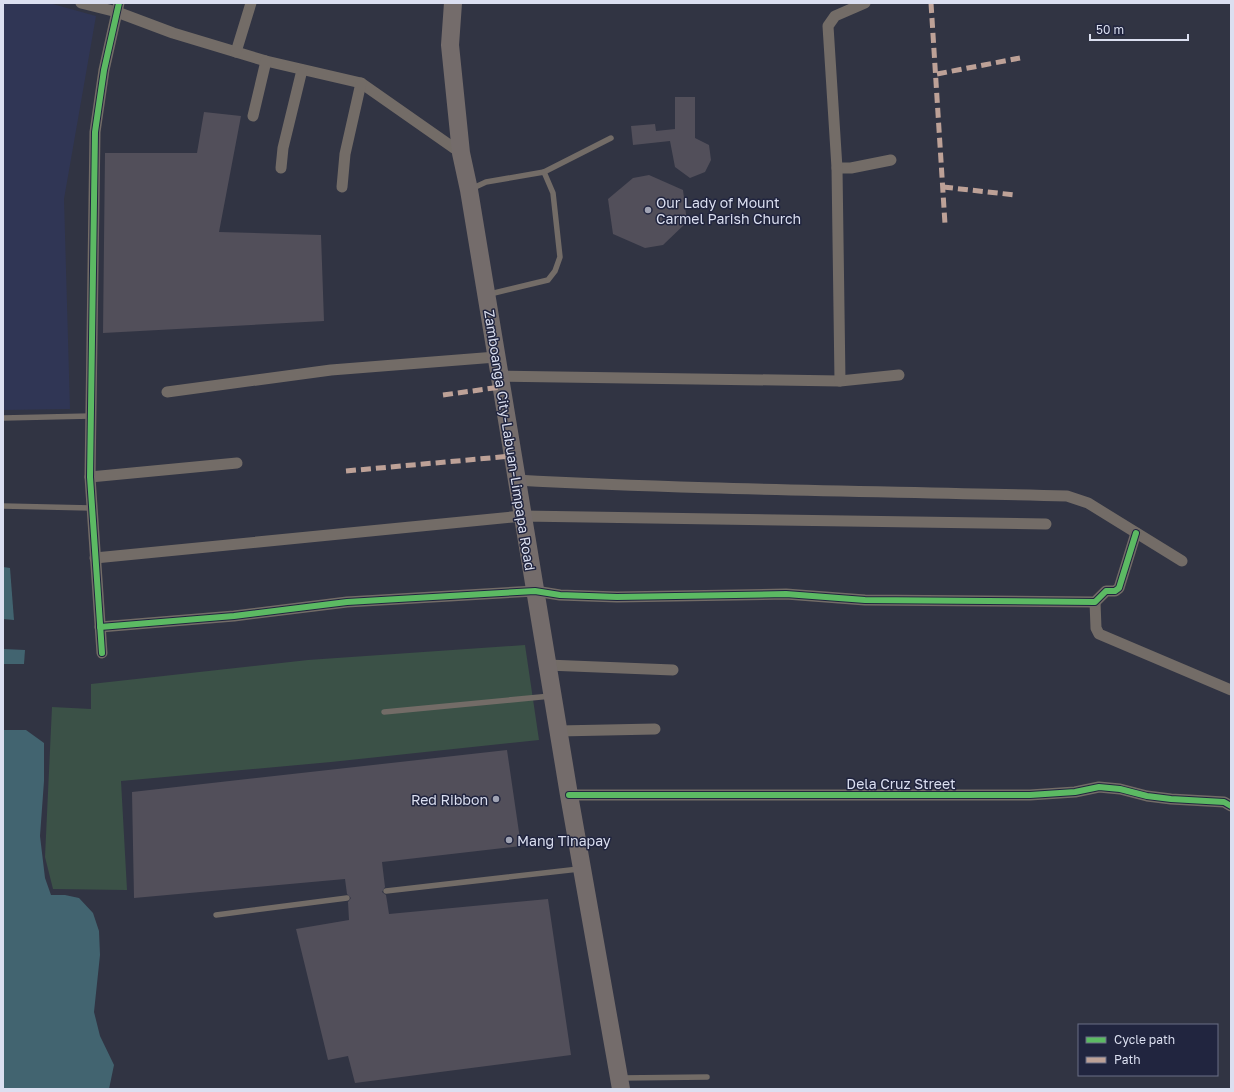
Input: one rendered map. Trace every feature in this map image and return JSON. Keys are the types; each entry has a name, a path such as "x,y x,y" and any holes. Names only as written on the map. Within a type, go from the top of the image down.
{"main road":[{"name":"Zamboanga City-Labuan-Limpapa Road","path":"453,3 450,45 461,153 469,190 485,295 558,731 620,1084"}],"street":[{"path":"81,3 118,8 173,33 302,70 360,83 461,153"},
{"path":"236,52 251,3"},
{"path":"840,381 837,168 828,26 835,16 865,3"},
{"path":"102,653 90,477 95,132 104,70 118,8"},
{"path":"253,116 266,60"},
{"path":"281,168 283,148 302,70"},
{"path":"342,187 345,154 360,83"},
{"path":"837,168 851,168 892,160"},
{"path":"167,392 331,370 496,357"},
{"path":"499,376 840,381 899,375"},
{"path":"90,477 237,463"},
{"path":"516,480 744,490 906,491 1067,496 1088,503 1182,561"},
{"path":"95,558 522,516 1046,524"},
{"path":"100,627 234,616 347,602 535,591 560,595 617,597 786,594 866,600 1095,602 1106,591 1119,588 1136,533"},
{"path":"1095,602 1096,628 1099,634 1105,638 1231,690"},
{"path":"547,665 673,670"},
{"path":"558,731 655,729"},
{"name":"Dela Cruz Street","path":"569,795 1030,794 1076,792 1099,787 1120,789 1147,796 1171,799 1224,802 1231,806"}],"lane":[{"path":"469,190 486,182 544,172 611,138"},
{"path":"485,295 548,280 555,271 560,257 553,193 544,172"},
{"path":"3,418 91,416"},
{"path":"3,506 91,508"},
{"path":"384,712 552,695"},
{"path":"386,891 582,869"},
{"path":"216,915 347,898"},
{"path":"620,1084 707,1077"}],"shaded area":[{"path":"3,3 49,3 96,16 64,199 70,409 3,410"},
{"path":"3,567 10,568 14,620 3,619"},
{"path":"3,649 25,650 24,664 3,664"},
{"path":"3,730 26,730 44,743 44,781 40,836 45,878 51,895 65,895 79,898 93,913 99,931 100,955 94,1012 100,1036 114,1065 109,1089 3,1089"}],"green space":[{"path":"525,645 539,740 331,762 121,781 127,890 53,889 45,857 52,707 91,709 91,684 308,660"}],"building":[{"path":"675,97 695,97 695,138 709,145 711,160 705,172 690,178 675,167 670,141 633,145 631,126 655,124 656,131 675,129"},
{"path":"204,112 241,116 219,232 321,235 324,321 103,333 105,153 197,153"},
{"name":"Our Lady of Mount Carmel Parish Church","path":"649,175 683,190 687,222 663,245 645,248 613,234 608,199 633,178"},
{"path":"507,750 521,846 382,862 385,887 382,892 386,895 389,914 548,899 571,1055 355,1083 348,1056 328,1060 296,929 349,920 348,902 351,898 347,894 345,879 134,898 132,792"}],"marked path":[{"path":"931,3 945,224"},
{"path":"937,74 1020,58"},
{"path":"943,187 1015,195"},
{"path":"443,395 501,387"},
{"path":"346,471 512,456"}],"cycle path":[{"path":"102,653 90,477 95,132 104,70 119,3"},
{"path":"100,627 234,616 347,602 535,591 560,595 617,597 786,594 865,600 1095,602 1106,591 1115,591 1119,588 1136,533"},
{"path":"569,795 1030,795 1075,792 1099,787 1120,789 1147,796 1171,799 1224,802 1231,806"}],"place":[{"name":"Our Lady of Mount Carmel Parish Church","path":"648,210"},
{"name":"Red Ribbon","path":"496,799"},
{"name":"Mang Tinapay","path":"509,840"}]}
